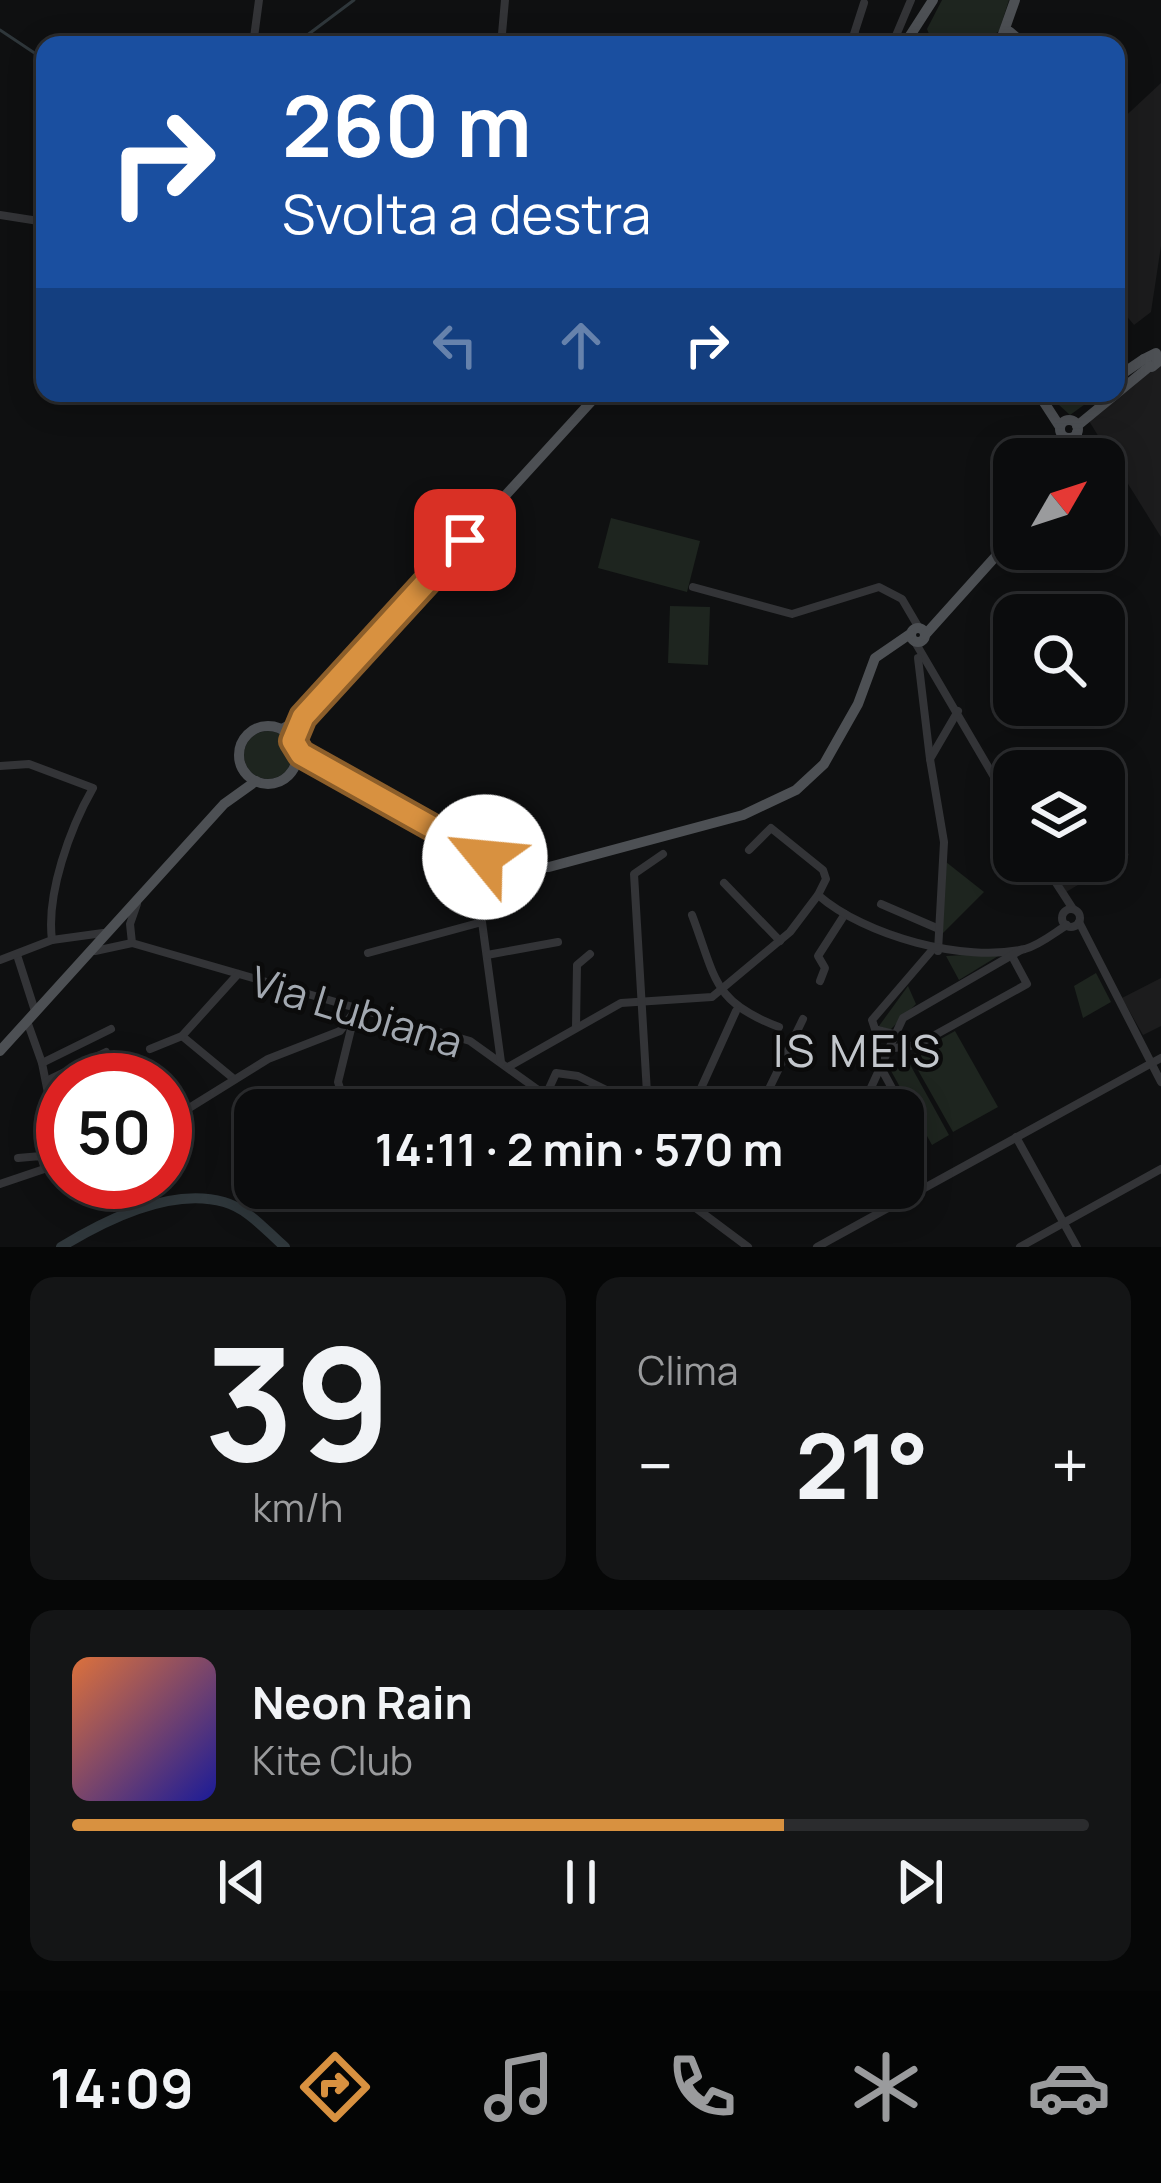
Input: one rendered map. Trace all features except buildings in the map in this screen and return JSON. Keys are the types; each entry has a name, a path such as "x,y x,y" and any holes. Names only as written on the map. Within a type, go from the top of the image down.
{"main road":[{"path":"1015,0 1013,17 1020,36"},
{"path":"910,36 930,5"},
{"path":"999,36 1013,17"},
{"path":"1125,381 1155,361 1161,341"},
{"path":"1125,374 1155,361"},
{"path":"283,729 303,717 590,402"},
{"path":"1046,402 1070,427 1073,438"},
{"path":"1070,427 1096,402"},
{"path":"256,782 243,770 239,752 245,736 265,725 283,729 295,746 324,766 485,857 528,868 549,867 743,814 796,790 834,748 875,658 917,637 993,558"},
{"path":"290,774 303,717"},
{"path":"0,1051 229,800 256,782 274,783 304,763 324,766"},
{"path":"229,800 243,770"}],"street":[{"path":"254,36 259,0"},
{"path":"502,36 506,0"},
{"path":"857,36 864,3"},
{"path":"896,36 910,5 930,5"},
{"path":"0,215 36,221"},
{"path":"694,587 792,614 879,586 902,599 917,637 993,774"},
{"path":"894,1034 874,1029 872,1019 935,950 944,842 917,637"},
{"path":"930,759 958,711"},
{"path":"0,766 29,764 93,788 71,834 51,917 52,940"},
{"path":"368,953 482,922 505,1064 621,1003 675,1003 721,990 780,941 818,895 826,879 823,870 771,828 749,850"},
{"path":"646,1089 634,874 663,854"},
{"path":"1054,882 1068,921 1082,934 1161,1082"},
{"path":"724,883 780,941"},
{"path":"818,895 839,912 935,950 1009,954"},
{"path":"76,967 102,947 132,943 132,914 141,896"},
{"path":"881,904 939,928"},
{"path":"820,981 825,968 818,956 839,912"},
{"path":"692,914 721,990 736,1011 779,1027"},
{"path":"0,960 52,940 100,935 122,916"},
{"path":"870,1089 894,1034 909,1013 1068,921"},
{"path":"76,967 87,949 80,934"},
{"path":"487,955 558,942"},
{"name":"Via Lubiana","path":"132,943 470,1042 538,1089"},
{"path":"576,1028 577,964 590,953"},
{"path":"887,1048 917,1045 1027,984 1009,954"},
{"path":"17,955 40,1053"},
{"path":"150,1049 182,1036 238,974"},
{"path":"340,1089 338,1082 357,1008"},
{"path":"698,1089 736,1011"},
{"path":"769,1089 803,1019"},
{"path":"192,1106 285,1050 340,1031 353,1020"},
{"path":"63,1053 112,1029"},
{"path":"182,1036 234,1079"},
{"path":"817,1247 1161,1058"},
{"path":"881,1068 892,1089"},
{"path":"549,1089 556,1072 604,1089"},
{"path":"1016,1137 1077,1247"},
{"path":"18,1158 36,1156"},
{"path":"1020,1247 1161,1169"},
{"path":"0,1184 36,1172"},
{"path":"698,1209 748,1247"}],"shaded area":[{"path":"942,0 1009,0 999,31 992,36 930,36 927,29"},
{"path":"1161,83 1161,246 1151,312 1134,325 1125,314 1125,117"},
{"path":"1161,361 1161,537 1125,479 1125,438 1100,438 1089,421 1112,402 1125,402 1125,391"},
{"path":"1056,402 1088,402 1070,415"},
{"path":"611,518 700,541 687,592 598,568"},
{"path":"670,606 710,607 708,665 668,663"},
{"path":"268,731 285,738 292,755 285,772 268,779 251,772 244,755 251,738"},
{"path":"946,862 984,892 942,934"},
{"path":"1061,882 1083,882 1066,892"},
{"path":"1003,953 959,980 946,956"},
{"path":"1096,973 1111,1002 1083,1018 1074,986"},
{"path":"1161,978 1161,1026 1143,1035 1122,998"},
{"path":"908,986 916,1004 890,1030 879,1026"},
{"path":"955,1031 998,1107 953,1132 910,1056"},
{"path":"907,1059 924,1089 901,1089 890,1069"},
{"path":"924,1090 949,1135 932,1145 924,1131"}],"waterway":[{"path":"306,36 354,0"},
{"path":"0,30 36,54"},
{"path":"61,1247 139,1209 182,1199 224,1202 257,1221 285,1247"}],"district":[{"name":"IS MEIS","path":"858,1050"}],"route":[{"path":"465,540 303,717 293,741 301,754 485,857"}]}
